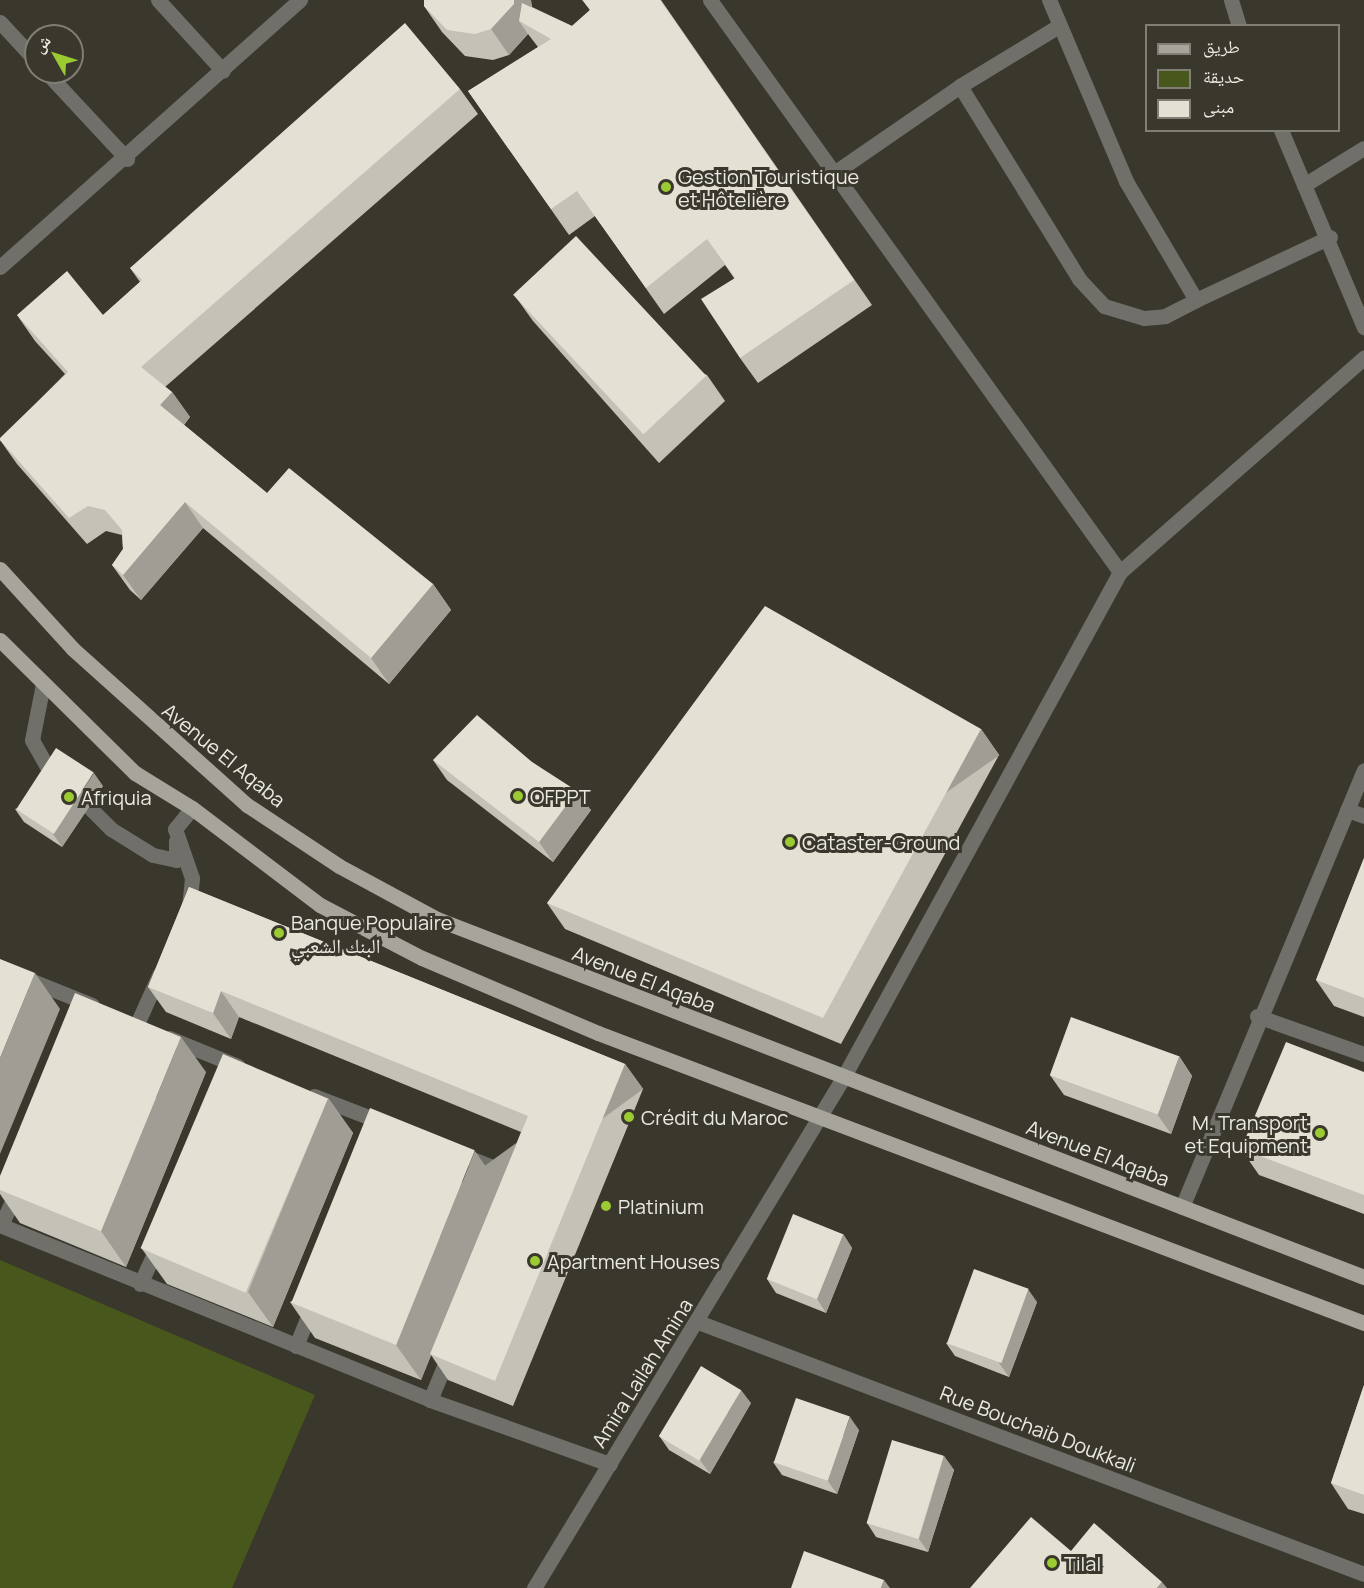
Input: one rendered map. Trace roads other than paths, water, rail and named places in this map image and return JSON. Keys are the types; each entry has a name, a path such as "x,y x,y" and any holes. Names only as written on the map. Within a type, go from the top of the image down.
{"main road":[{"name":"Avenue El Aqaba","path":"0,569 73,650 163,734 248,805 339,866 437,919 843,1078 1364,1277"},
{"path":"0,640 135,773 192,808 320,905 422,958 820,1117 1364,1323"}],"street":[{"path":"158,0 223,71"},
{"path":"0,267 127,159 300,0"},
{"path":"710,0 1120,572 1364,358"},
{"path":"1049,0 1058,27 1126,181 1196,300"},
{"path":"1230,0 1238,24"},
{"path":"0,22 24,48"},
{"path":"834,173 960,86 1058,27"},
{"path":"57,84 127,159"},
{"path":"960,86 1079,279 1104,306 1144,318 1165,316 1330,237"},
{"path":"1282,132 1304,185 1330,237 1364,327"},
{"path":"1304,185 1363,147"},
{"name":"Amira Lailah Amina","path":"534,1588 698,1322 843,1078 1120,572"},
{"path":"43,684 32,740 54,779"},
{"path":"1182,1207 1257,1016 1364,770"},
{"path":"89,807 136,847 176,860 175,829 192,808"},
{"path":"1347,810 1364,816"},
{"path":"175,829 192,878 183,924"},
{"path":"136,1024 165,964"},
{"path":"0,968 103,1013 136,1024 242,1072"},
{"path":"1257,1016 1364,1054"},
{"path":"292,1088 389,1129"},
{"path":"451,1150 513,1177 516,1199"},
{"path":"25,1171 1,1225 140,1284 430,1400 610,1464"},
{"path":"140,1284 165,1230"},
{"path":"296,1346 318,1290"},
{"name":"Rue Bouchaib Doukkali","path":"698,1322 1364,1574"},
{"path":"430,1400 457,1337"}],"place":[{"name":"Gestion Touristique et Hôtelière","path":"666,187"},
{"name":"OFPPT","path":"518,796"},
{"name":"Afriquia","path":"69,797"},
{"name":"Cataster-Ground","path":"790,842"},
{"name":"Banque Populaire البنك الشعبي","path":"279,933"},
{"name":"Crédit du Maroc","path":"629,1117"},
{"name":"M. Transport et Equipment","path":"1320,1133"},
{"name":"Platinium","path":"606,1206"},
{"name":"Apartment Houses","path":"535,1261"},
{"name":"Tilal","path":"1052,1563"}]}
